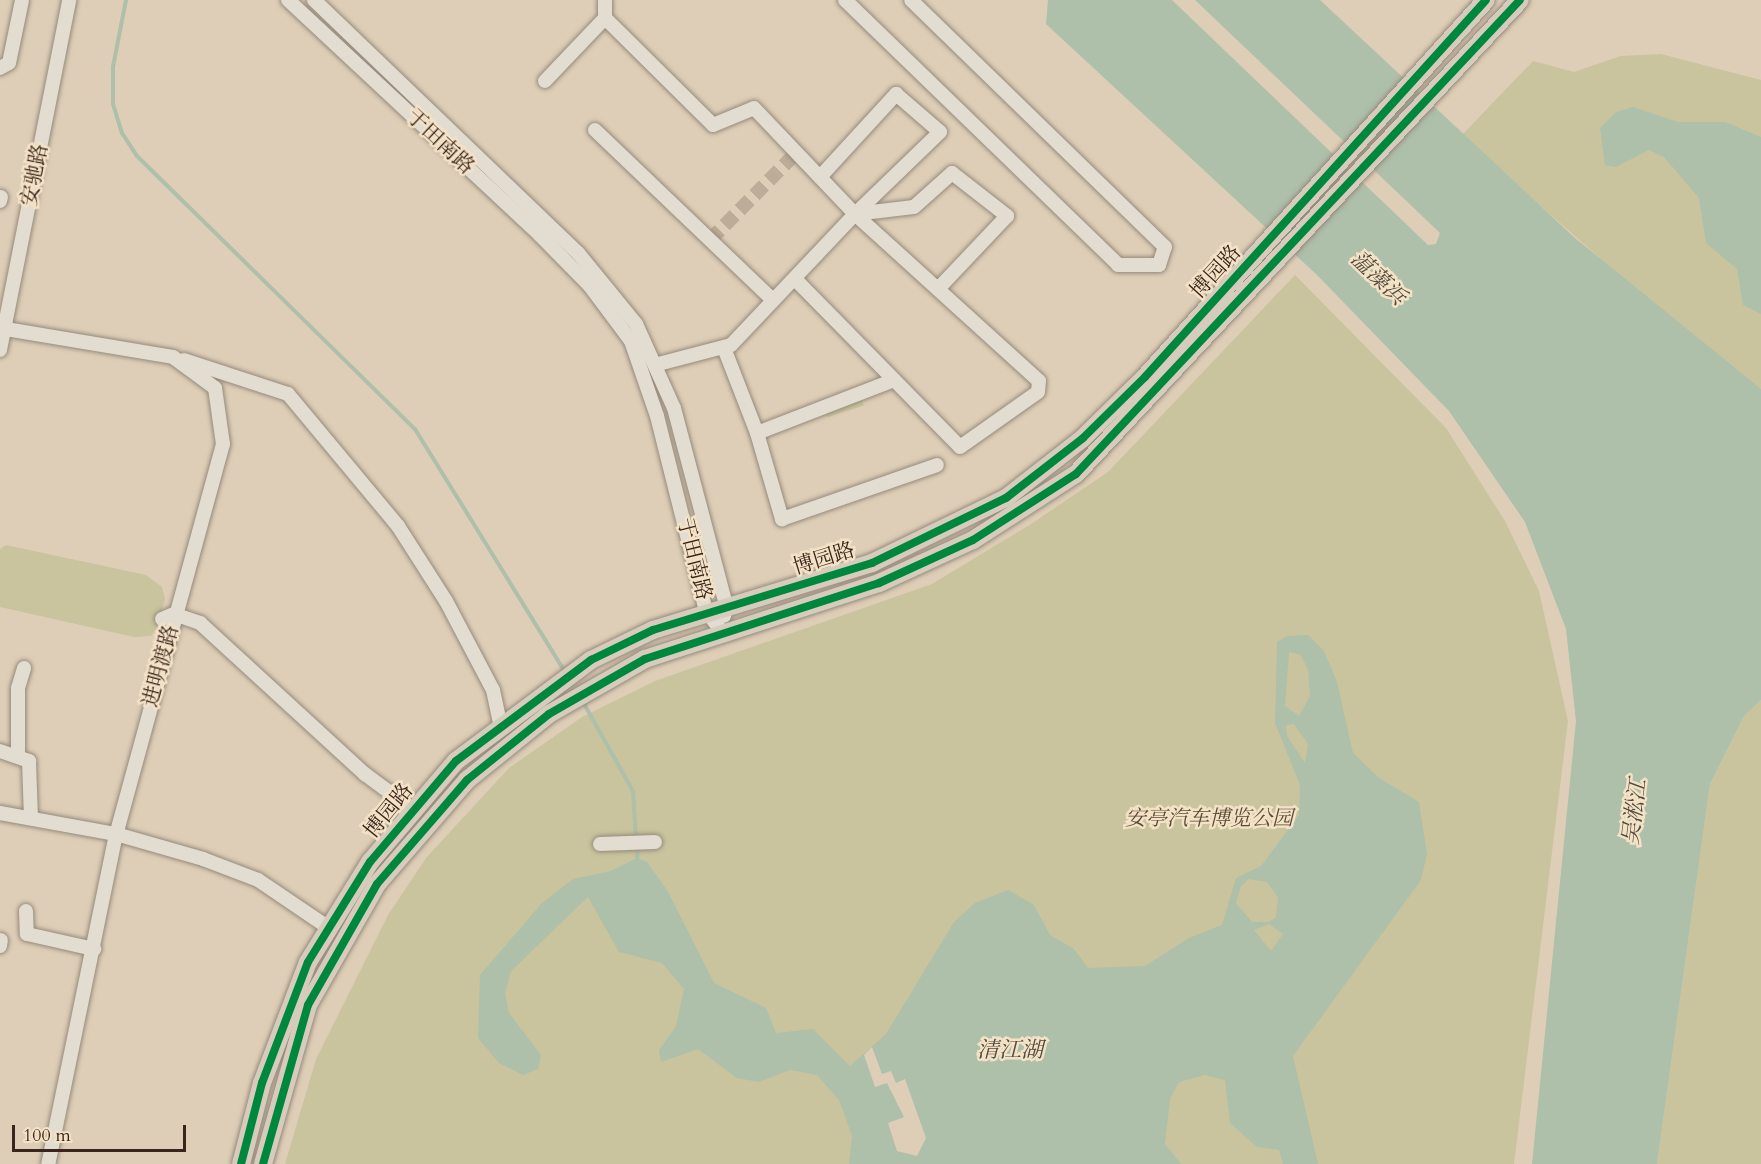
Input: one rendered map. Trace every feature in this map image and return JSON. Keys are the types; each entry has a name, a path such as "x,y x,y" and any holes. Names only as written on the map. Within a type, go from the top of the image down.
{"main road":[{"name":"博园路","path":"263,1164 308,1005 377,885 442,804 549,714 606,679 721,630 879,583 973,540 1076,474 1225,321 1520,0"},
{"name":"博园路","path":"241,1164 289,1005 329,928 412,809 500,723 591,660 706,610 872,563 1006,498 1083,438 1211,305 1485,1"}],"street":[{"path":"0,68 9,63 22,0"},
{"name":"安驰路","path":"0,350 2,328 69,0"},
{"name":"于田南路","path":"288,0 590,286 631,341 657,417 706,610 721,630"},
{"name":"于田南路","path":"314,0 483,162 610,289 658,364 726,604 721,630"},
{"path":"544,81 605,18 605,0"},
{"path":"845,0 1118,265 1159,265 1165,248 910,0"},
{"path":"605,18 712,126 754,108 855,214 1039,381 1038,392 960,447 795,279"},
{"path":"658,364 724,348 795,279 855,214 940,132 896,94 819,177"},
{"path":"595,130 773,300"},
{"path":"474,174 483,162"},
{"path":"855,214 914,207 952,173 1007,216 938,289"},
{"name":"进明渡路","path":"2,328 173,357 215,388 223,444 168,617 116,834 48,1164"},
{"path":"724,348 757,433 782,519 937,465"},
{"path":"173,357 288,394 410,545 493,690 500,723"},
{"path":"757,433 894,380"},
{"path":"168,617 200,622 365,774 412,809"},
{"path":"18,755 18,688 24,668"},
{"path":"0,751 29,760 32,818"},
{"path":"0,813 116,834 258,880 329,928"},
{"path":"600,844 655,842"},
{"path":"26,911 27,934 94,949"}],"green space":[{"path":"1661,54 1761,80 1761,389 1659,310 1461,136 1533,61 1574,72 1621,56"},
{"name":"安亭汽车博览公园","path":"1295,275 1446,428 1505,521 1539,591 1568,721 1514,1164 285,1164 316,1059 388,915 426,858 509,768 582,717 655,681 932,584 1034,522 1108,472"},
{"path":"861,397 864,406 828,417 825,409"},
{"path":"6,545 146,575 162,587 165,599 157,629 151,636 134,637 0,607 0,549"},
{"path":"1761,700 1761,1164 1657,1164 1710,784 1744,716"}],"water":[{"path":"1048,0 1172,0 1428,245 1436,244 1440,233 1195,0 1320,0 1575,238 1761,389 1761,700 1744,716 1710,784 1657,1164 1532,1164 1576,721 1566,629 1525,522 1449,411 1317,275 1046,24"},
{"path":"1633,107 1678,122 1725,122 1761,137 1761,314 1743,305 1737,269 1706,243 1699,198 1664,157 1649,150 1616,167 1605,165 1600,128 1616,112"},
{"name":"清江湖","path":"1308,635 1324,651 1337,682 1353,753 1379,778 1419,802 1427,854 1421,880 1293,1056 1318,1164 1283,1164 1279,1150 1257,1147 1230,1123 1225,1080 1205,1075 1179,1082 1170,1099 1165,1144 1181,1164 849,1164 852,1136 839,1100 817,1075 790,1070 759,1082 737,1078 698,1049 661,1062 659,1050 676,1026 684,989 662,963 619,952 588,897 511,971 505,993 509,1013 541,1055 538,1069 523,1075 499,1063 478,1038 480,975 542,903 573,879 611,871 637,858 647,862 667,890 714,983 766,1008 776,1033 813,1029 850,1066 886,1034 954,922 975,903 1008,890 1034,905 1050,935 1074,949 1088,968 1145,966 1189,938 1222,925 1236,878 1261,866 1299,815 1300,785 1275,723 1277,642 1287,636","holes":["1289,652 1301,655 1308,670 1310,696 1299,716 1285,706","1294,724 1308,744 1305,763 1287,736 1286,725","1249,879 1267,882 1278,898 1276,917 1269,922 1252,922 1236,903 1241,886","1269,924 1283,934 1271,951 1254,930"]}],"pier":[{"path":"872,1047 882,1074 891,1071 896,1083 905,1079 926,1138 917,1156 897,1151 888,1123 904,1117 887,1083 875,1087 864,1055"}],"waterway":[{"path":"126,0 113,67 113,104 122,133 137,156 415,429 565,672"},
{"path":"583,702 633,791 636,840"},
{"path":"637,858 638,847"}],"tunnel":[{"path":"710,240 796,153"}],"cycle path":[{"path":"241,1164 262,1083 308,962 370,862 456,761 591,660 653,630 872,563 1006,498 1083,438 1145,377 1486,0"},
{"path":"263,1164 308,1005 377,884 467,780 549,714 645,659 879,583 973,540 1076,474 1520,0"}],"water label":[{"name":"蕰藻浜","path":"1378,278"},
{"name":"吴淞江","path":"1635,812"}]}
